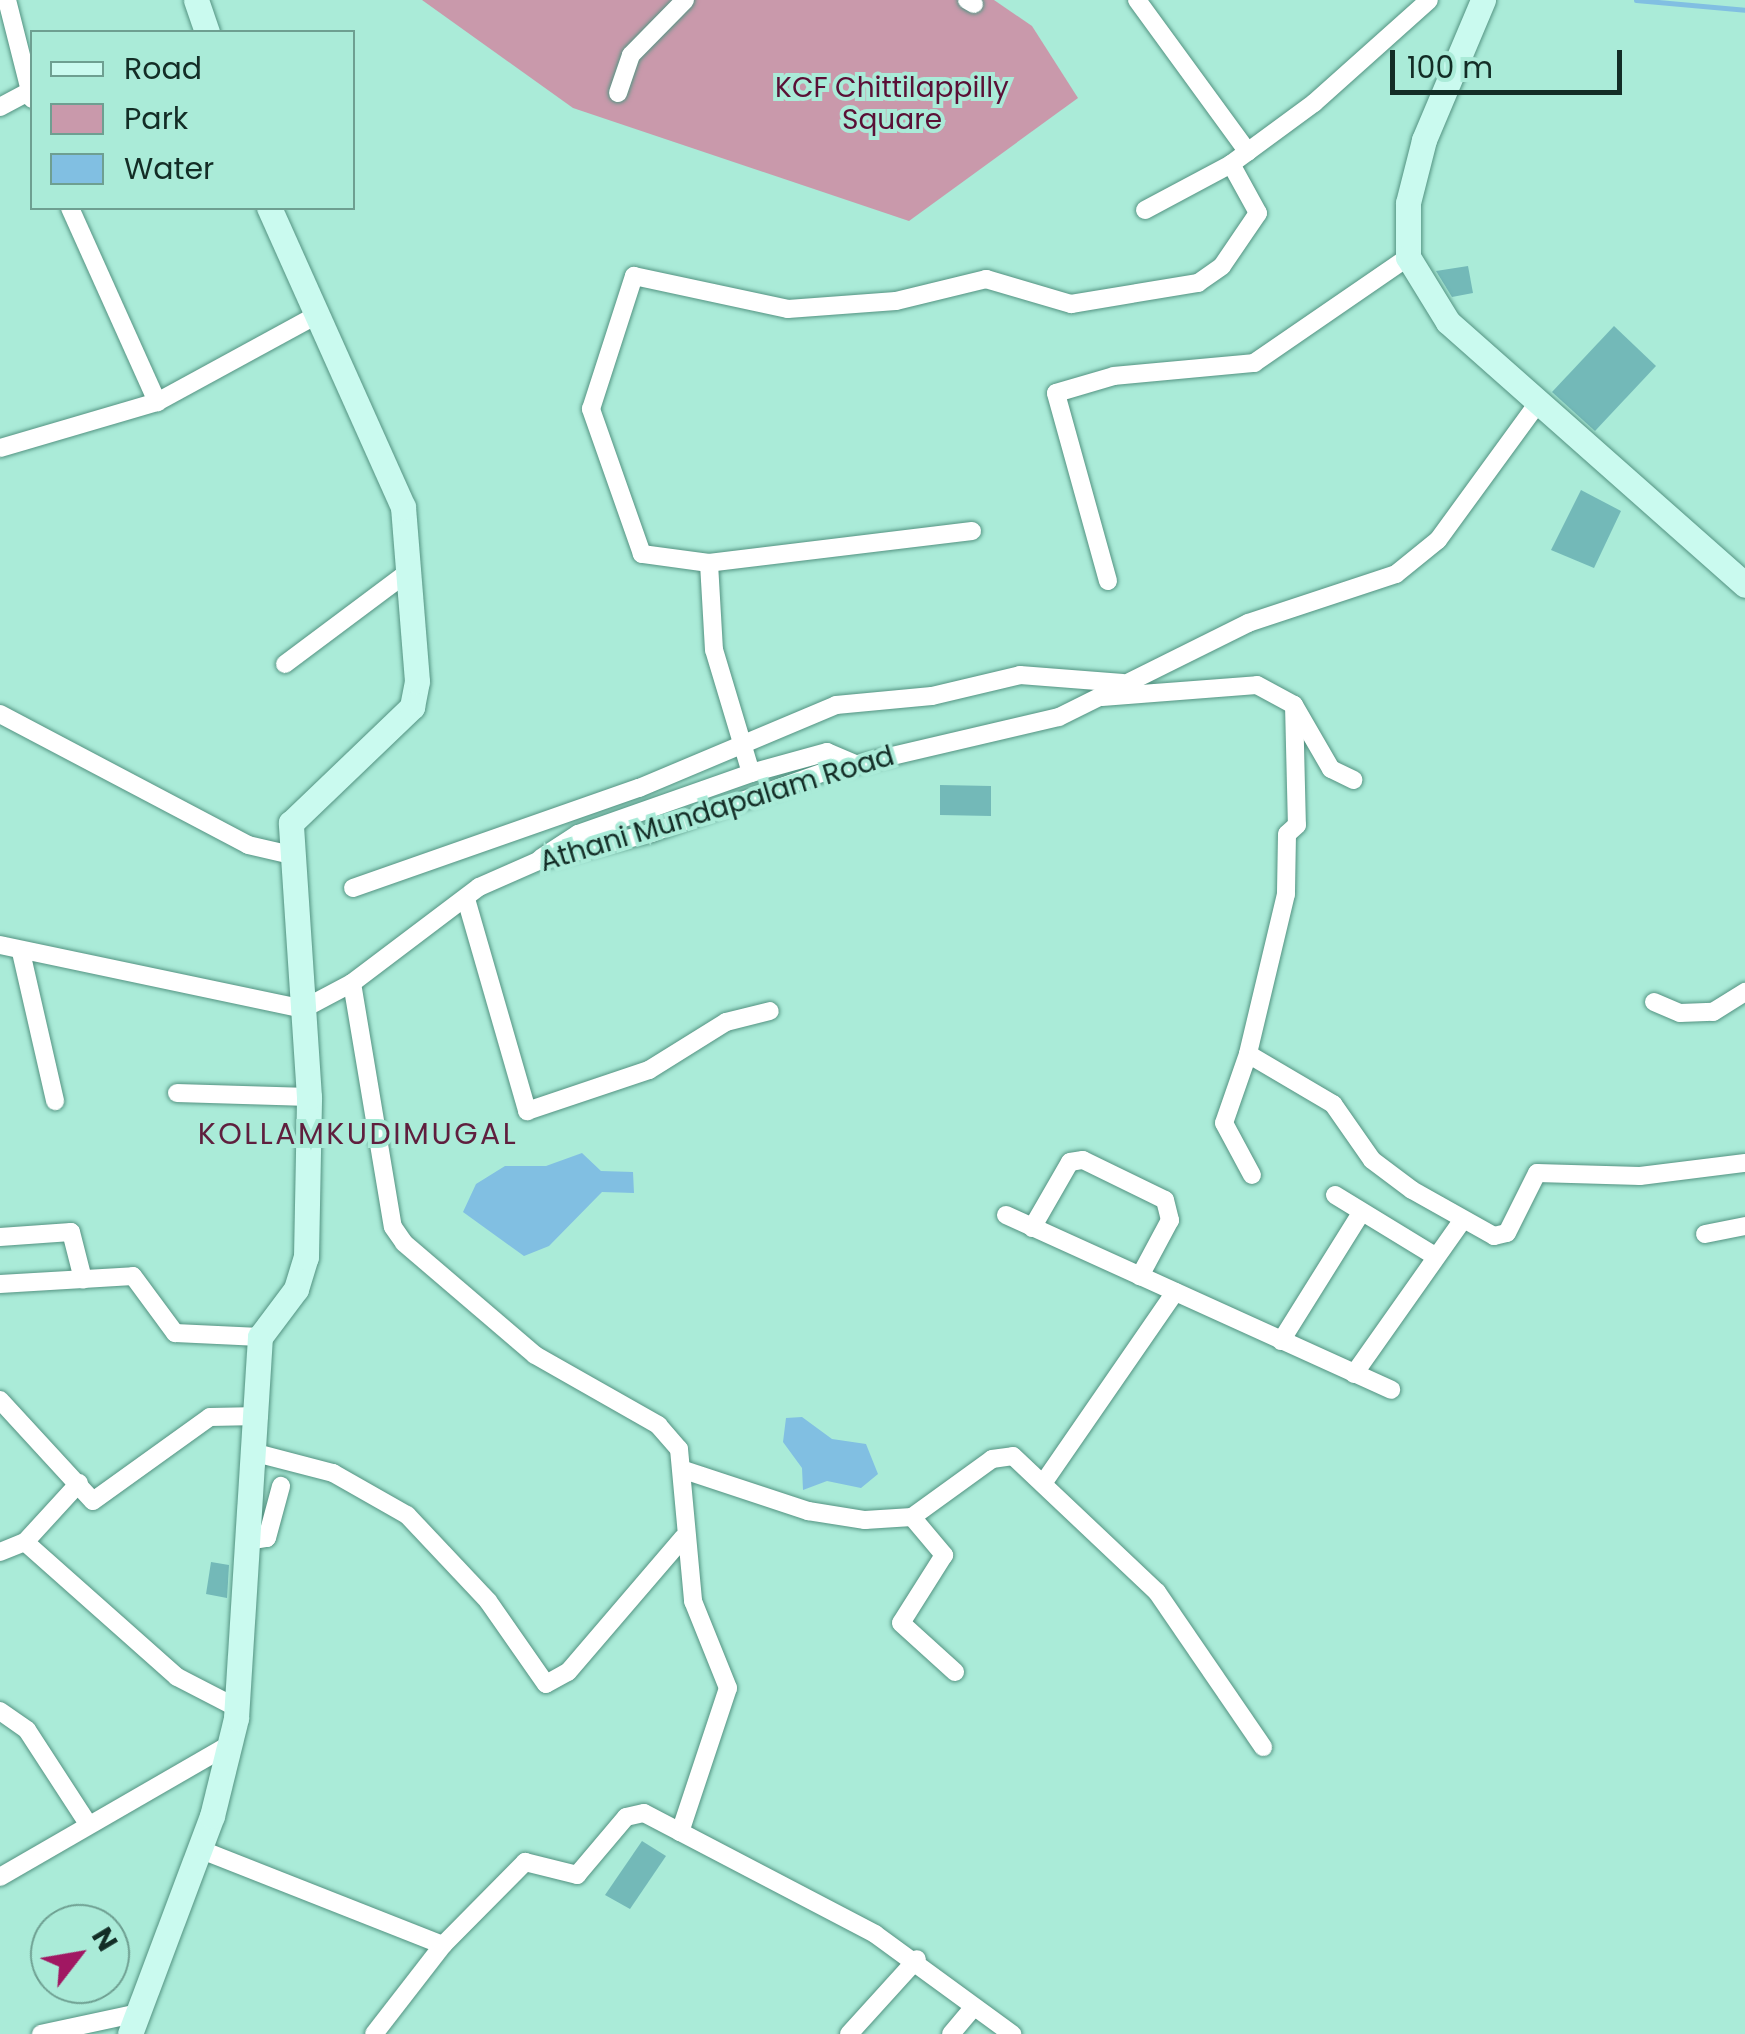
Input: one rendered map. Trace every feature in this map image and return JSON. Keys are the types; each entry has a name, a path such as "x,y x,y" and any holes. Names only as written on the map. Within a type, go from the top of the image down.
{"street":[{"path":"7,0 30,87"},
{"path":"196,0 206,30"},
{"path":"618,93 631,55 685,0"},
{"path":"1137,0 1248,152"},
{"path":"1146,210 1248,152 1429,0"},
{"path":"1479,1 1424,140 1408,203 1408,257 1448,322 1745,585"},
{"path":"0,107 30,96"},
{"path":"972,531 710,563 642,554 634,545 591,409 634,276 788,309 896,302 986,279 1071,304 1163,294 1222,266 1258,213 1231,164"},
{"path":"71,210 157,402"},
{"path":"41,2034 134,2024 199,1849 230,1744 237,1708 259,1416 260,1337 296,1289 306,1257 309,1097 287,854 290,824 304,804 412,707 419,656 403,507 270,210"},
{"path":"1108,581 1056,393 1114,376 1254,363 1408,257"},
{"path":"0,448 157,402 315,316"},
{"name":"Athani Mundapalam Road","path":"303,1009 352,983 466,899 538,862 856,764 1016,730 1102,697 1248,623 1396,574 1438,540 1538,403"},
{"path":"710,563 714,650 751,773"},
{"path":"285,664 408,572"},
{"path":"353,888 474,850 836,705 932,696 1020,675 1124,683"},
{"path":"1102,697 1127,701 1236,684 1294,705 1331,769 1354,780"},
{"path":"1252,1175 1224,1124 1248,1054 1286,894 1287,834 1296,826 1294,705"},
{"path":"2,722 248,845 287,854"},
{"path":"538,862 578,834 751,773 827,752 856,764"},
{"path":"466,899 528,1110 649,1070 726,1022 770,1011"},
{"path":"0,945 303,1009"},
{"path":"21,952 55,1101"},
{"path":"352,983 393,1227 535,1354 658,1425 680,1449 684,1470 683,1538 693,1602 728,1688 680,1832"},
{"path":"1654,1002 1680,1013 1714,1012 1745,992"},
{"path":"1248,1054 1333,1104 1372,1160 1462,1221 1494,1236 1507,1233 1537,1172 1640,1176 1745,1164"},
{"path":"176,1094 309,1097"},
{"path":"1032,1228 1070,1162 1083,1160 1165,1200 1170,1220 1140,1276"},
{"path":"1335,1195 1435,1256"},
{"path":"1282,1341 1361,1213"},
{"path":"1006,1216 1390,1390"},
{"path":"1354,1374 1462,1221"},
{"path":"1704,1234 1745,1226"},
{"path":"0,1237 71,1232 83,1279"},
{"path":"0,1284 142,1280 168,1325 186,1337 260,1337"},
{"path":"1044,1482 1175,1292"},
{"path":"0,1400 93,1501 210,1417 259,1416"},
{"path":"256,1452 333,1473 407,1514 488,1601 546,1684 568,1672 683,1538"},
{"path":"684,1470 835,1518 912,1518 1002,1454 1044,1482 1157,1592 1263,1748"},
{"path":"0,1552 25,1542 78,1483"},
{"path":"247,1541 267,1538 281,1486"},
{"path":"912,1518 944,1555 901,1623 956,1672"},
{"path":"25,1542 177,1677 237,1708"},
{"path":"0,1711 27,1730 88,1824"},
{"path":"0,1877 230,1744"},
{"path":"374,2034 443,1945 525,1862 577,1875 634,1813 680,1832 917,1959 1012,2034"},
{"path":"199,1849 443,1945"},
{"path":"849,2034 917,1959"},
{"path":"951,2034 974,2007"}],"green space":[{"name":"KCF Chittilappilly Square","path":"422,0 994,0 1032,26 1078,98 909,221 573,108"}],"water":[{"path":"582,1153 601,1171 633,1172 634,1193 602,1192 549,1246 524,1256 463,1212 476,1184 505,1166 546,1166"},
{"path":"802,1417 832,1439 866,1444 878,1474 861,1488 827,1481 803,1490 802,1468 783,1442 786,1418"}],"building":[{"path":"1468,266 1473,293 1452,297 1436,271"},
{"path":"1614,326 1656,366 1595,431 1552,392"},
{"path":"1581,490 1621,511 1594,568 1551,550"},
{"path":"940,785 991,786 991,816 940,815"},
{"path":"211,1562 229,1565 227,1598 206,1594"},
{"path":"642,1841 666,1856 630,1909 605,1895"}],"waterway":[{"path":"1636,0 1745,10"}],"district":[{"name":"KOLLAMKUDIMUGAL","path":"358,1134"}]}
